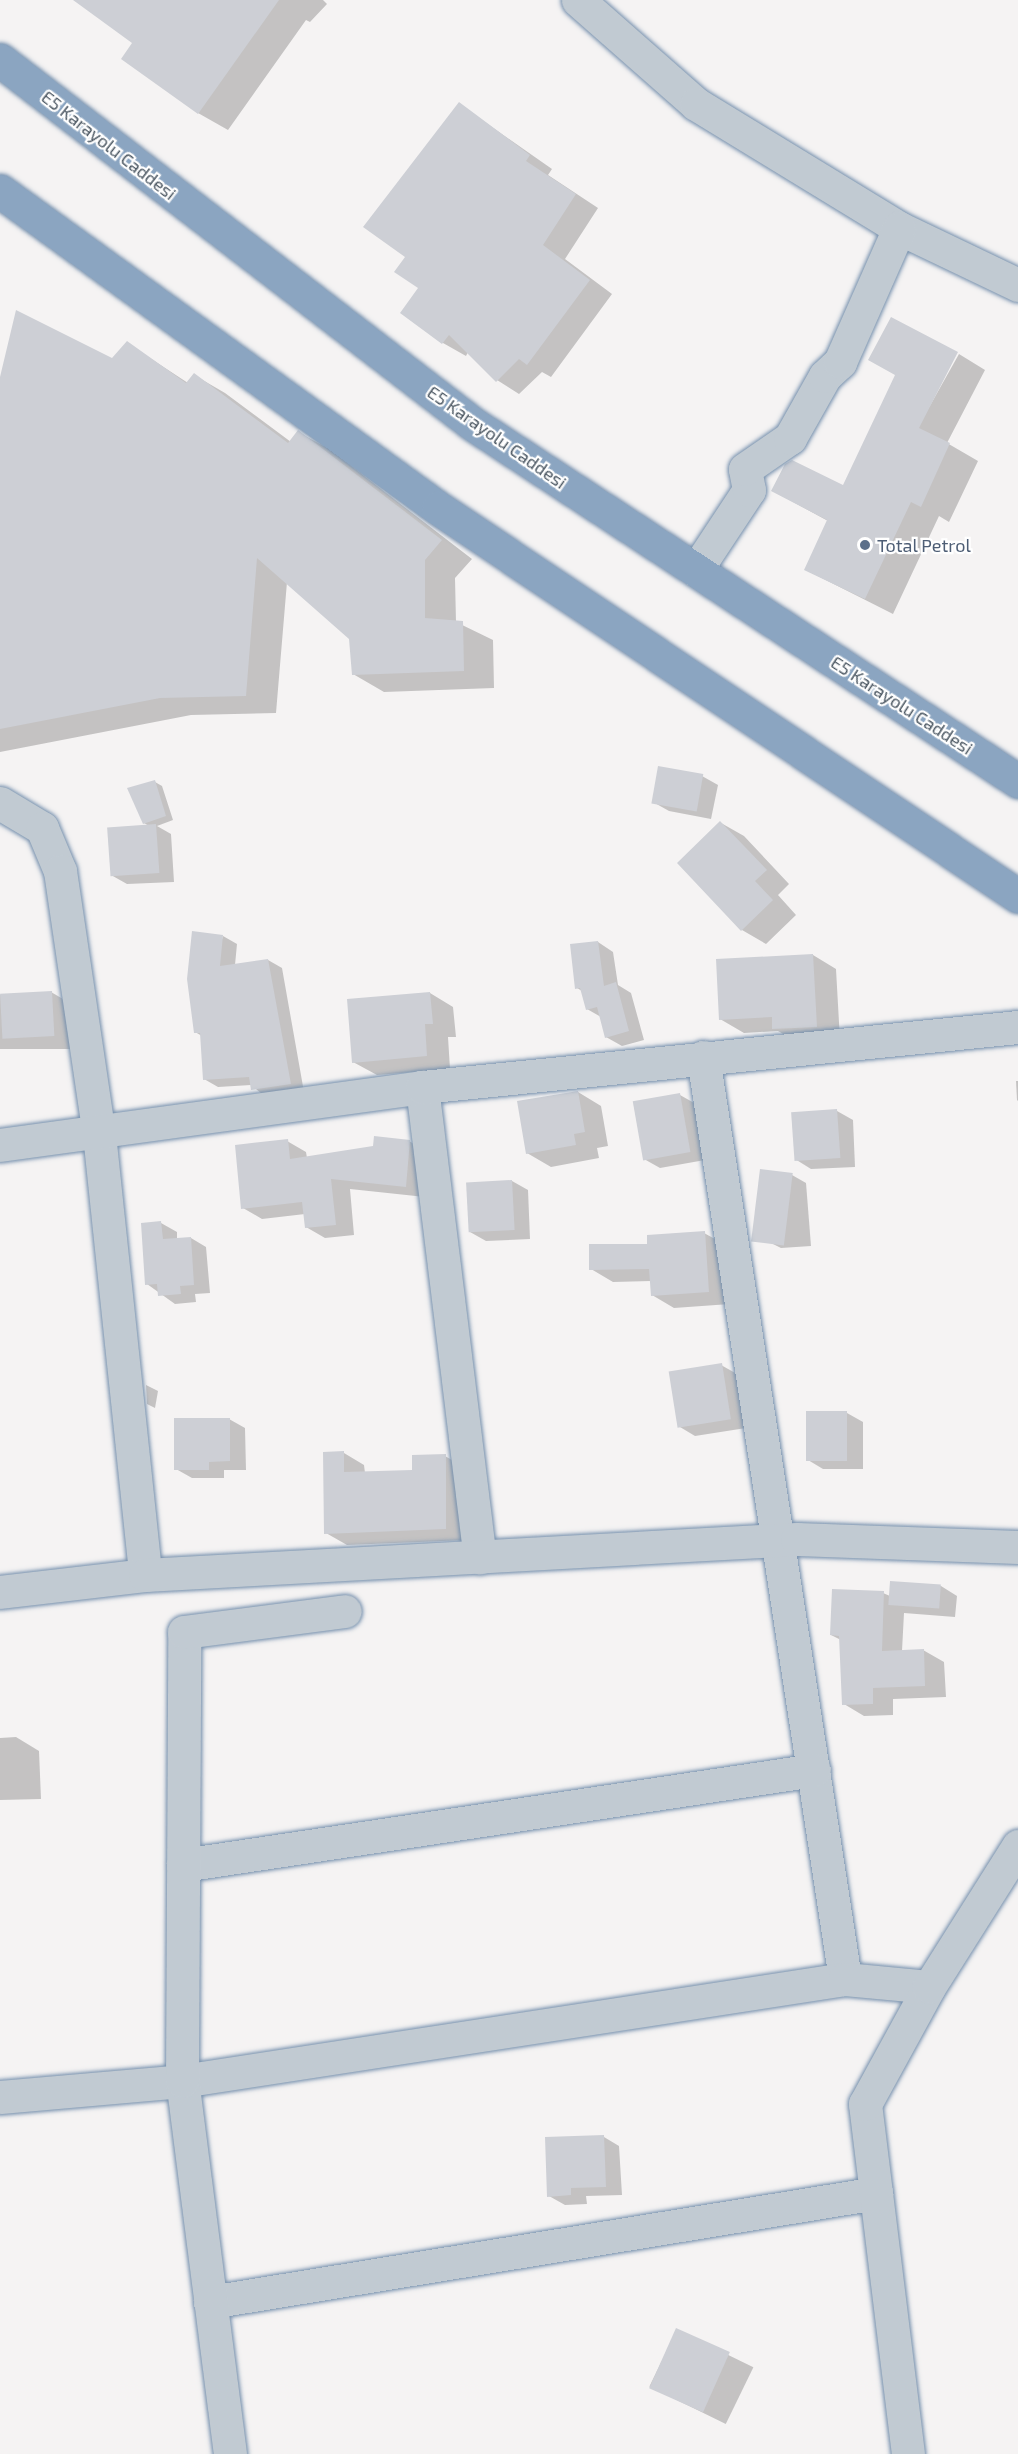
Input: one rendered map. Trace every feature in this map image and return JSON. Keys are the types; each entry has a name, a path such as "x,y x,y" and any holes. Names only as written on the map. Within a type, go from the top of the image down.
{"highway":[{"name":"E5 Karayolu Caddesi","path":"0,60 473,424 1018,781"},
{"path":"0,191 438,508 1018,896"}],"street":[{"path":"578,0 696,104 899,228 1018,285"},
{"path":"696,570 749,490 745,469 790,438 825,376 840,362 899,228"},
{"path":"0,803 42,828 60,871 99,1134 145,1575"},
{"path":"0,1145 99,1134 422,1087 1018,1027"},
{"path":"704,1057 776,1540 814,1770 845,1979"},
{"path":"422,1087 480,1557"},
{"path":"0,1592 145,1575 776,1540 1018,1547"},
{"path":"230,2454 182,2081 184,1632 345,1611"},
{"path":"183,1865 814,1770"},
{"path":"908,2454 865,2104 929,1987 1018,1846"},
{"path":"0,2097 182,2081 845,1979 929,1987"},
{"path":"210,2302 876,2193"}],"building":[{"path":"73,0 279,0 198,114 121,59 132,43"},
{"path":"459,102 530,155 526,161 576,194 543,245 590,280 527,365 519,359 496,382 449,335 442,344 400,313 418,288 394,272 405,257 363,227"},
{"path":"16,310 112,358 127,341 186,383 194,373 288,443 298,430 442,540 425,560 425,618 463,621 464,671 352,675 349,639 257,558 246,696 160,698 0,729 0,377"},
{"path":"891,317 958,352 919,428 950,443 921,507 911,502 865,599 804,570 827,520 771,491 785,464 792,460 843,485 895,375 868,360"},
{"path":"658,766 703,774 697,811 651,803"},
{"path":"155,780 166,816 143,824 127,788"},
{"path":"720,821 767,870 755,881 773,900 741,931 677,863"},
{"path":"156,824 159,873 111,876 107,827"},
{"path":"192,931 223,935 220,966 268,959 291,1084 251,1090 249,1077 203,1080 200,1033 194,1033 187,979"},
{"path":"598,941 604,986 616,982 629,1031 605,1038 597,1007 586,1010 580,988 575,989 570,944"},
{"path":"813,954 817,1027 772,1029 772,1017 719,1020 716,959"},
{"path":"52,991 54,1036 2,1039 0,994"},
{"path":"430,992 433,1024 425,1024 427,1056 352,1063 347,999"},
{"path":"578,1091 585,1132 574,1134 576,1145 526,1154 517,1101"},
{"path":"680,1093 690,1152 643,1160 633,1101"},
{"path":"837,1109 840,1158 795,1161 791,1112"},
{"path":"374,1136 410,1140 406,1187 331,1179 336,1225 305,1228 302,1202 241,1209 235,1145 288,1139 290,1159 373,1146"},
{"path":"760,1169 793,1173 784,1245 751,1241"},
{"path":"512,1180 515,1230 469,1232 466,1182"},
{"path":"161,1221 163,1239 191,1237 194,1285 180,1286 181,1294 158,1296 157,1284 145,1285 141,1223"},
{"path":"705,1231 709,1292 651,1296 649,1269 589,1270 589,1244 647,1244 647,1235"},
{"path":"722,1363 731,1419 678,1428 669,1371"},
{"path":"806,1411 847,1411 847,1461 806,1461"},
{"path":"174,1418 230,1418 230,1461 209,1462 209,1470 174,1470"},
{"path":"344,1451 344,1472 412,1470 412,1455 446,1454 446,1529 324,1534 323,1452"},
{"path":"890,1581 941,1585 939,1608 888,1605"},
{"path":"832,1589 884,1591 882,1651 924,1649 925,1686 873,1688 873,1704 842,1705 839,1636 830,1635"},
{"path":"604,2135 606,2187 571,2188 571,2195 547,2197 545,2137"},
{"path":"676,2328 730,2352 703,2412 649,2388"}],"place":[{"name":"Total Petrol","path":"865,545"}]}
